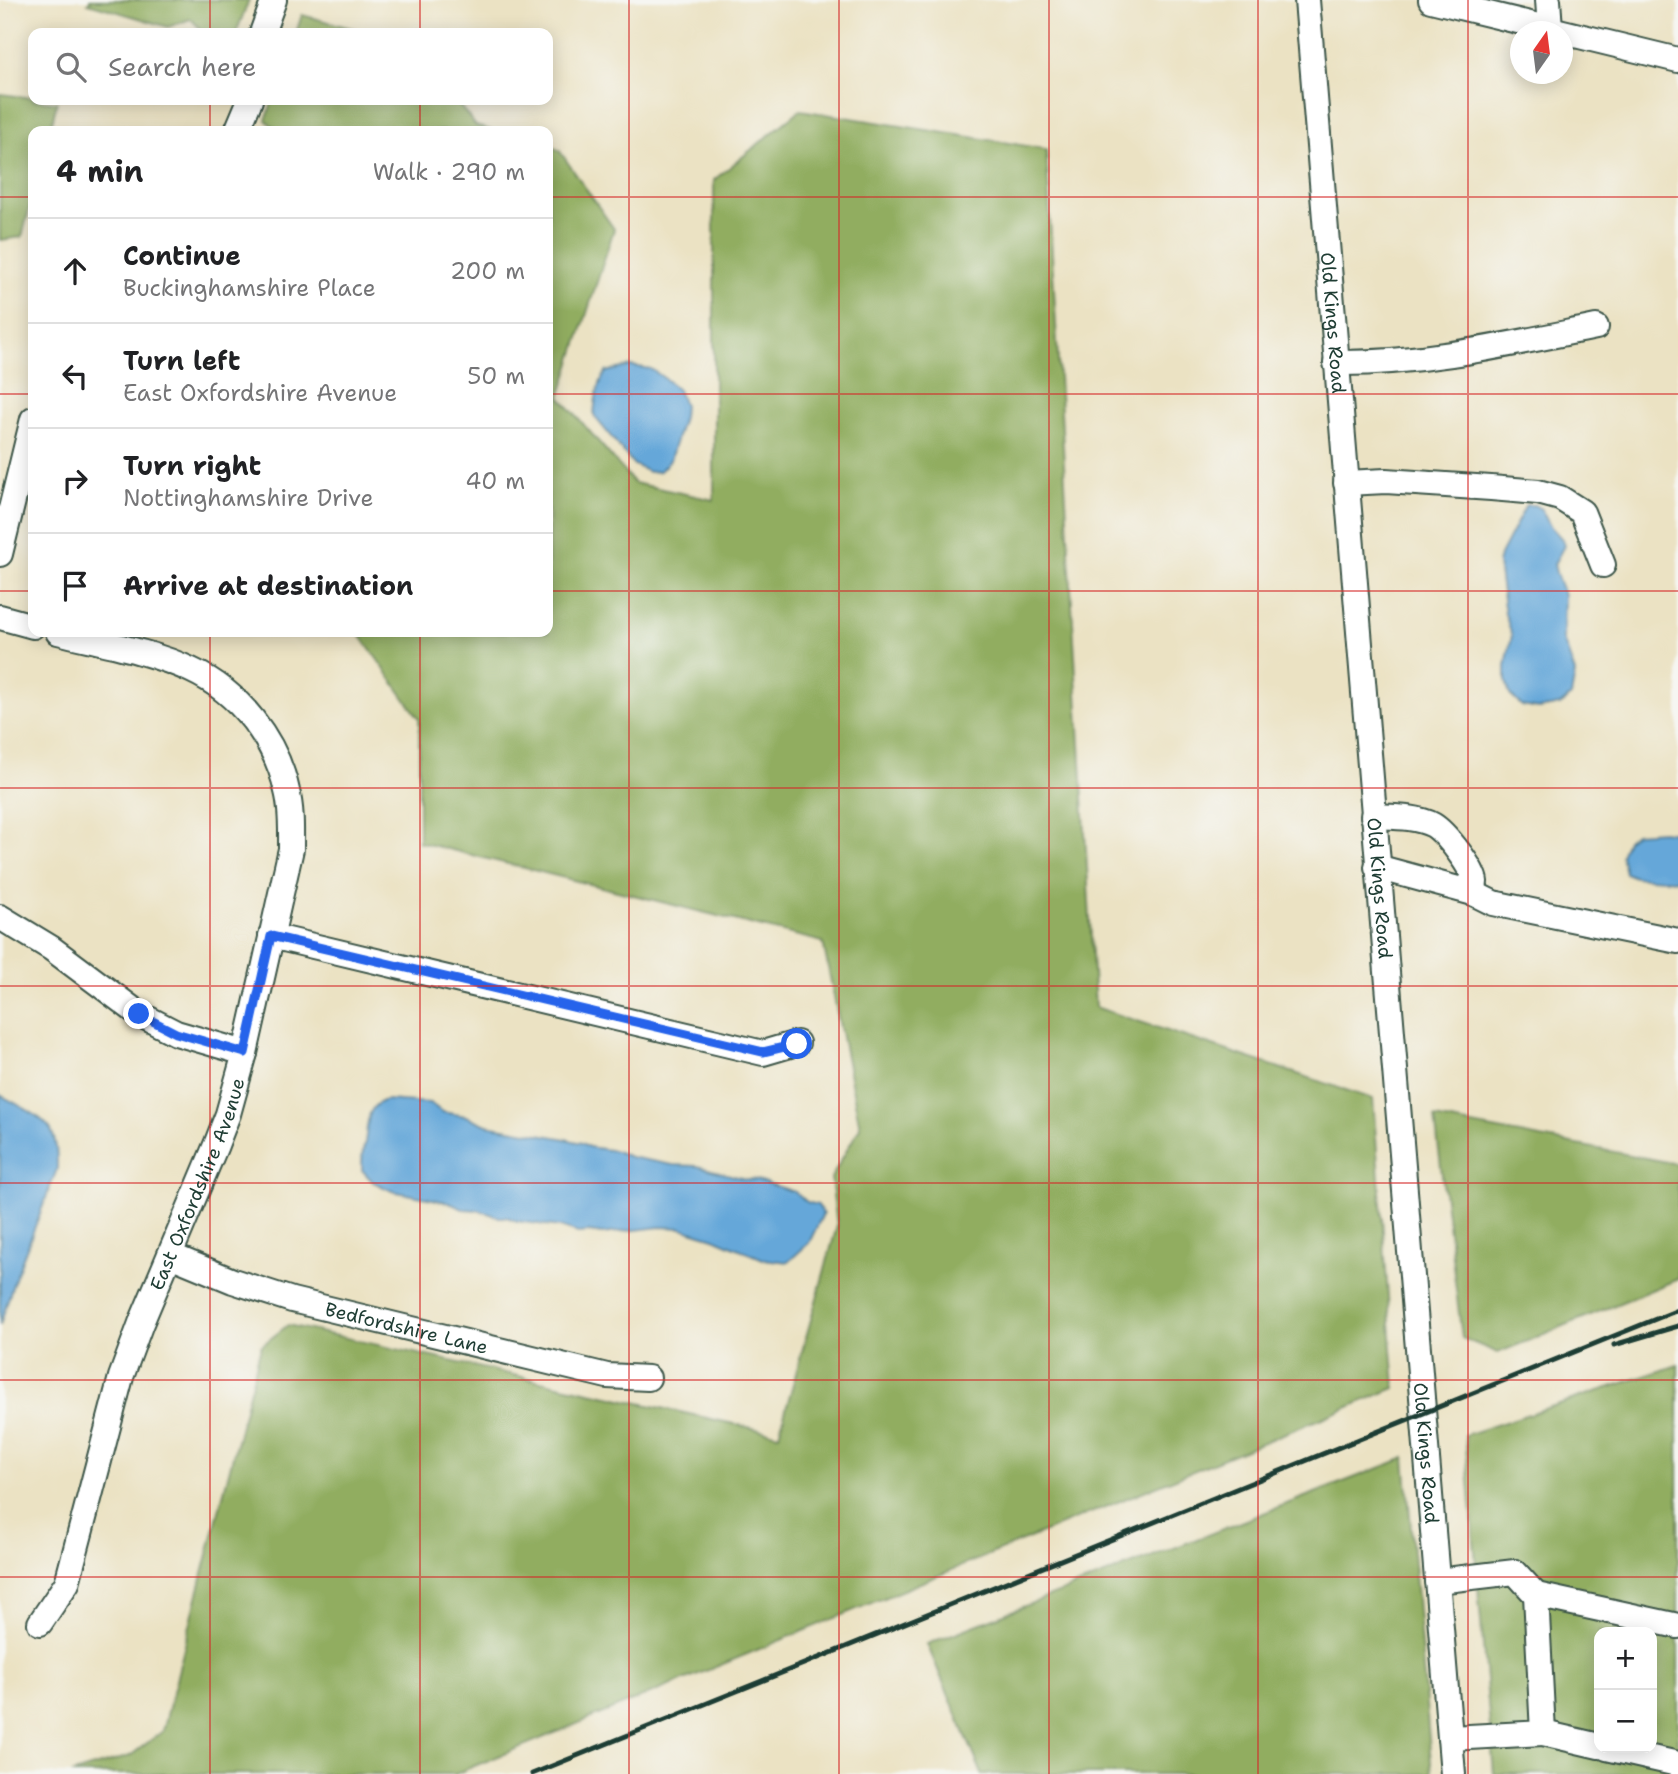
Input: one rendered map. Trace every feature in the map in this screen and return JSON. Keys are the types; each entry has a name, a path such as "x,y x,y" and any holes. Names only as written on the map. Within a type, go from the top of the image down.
{"street":[{"path":"264,28 274,0"},
{"name":"Old Kings Road","path":"1307,0 1453,1774"},
{"path":"1431,0 1520,21"},
{"path":"1548,0 1549,21"},
{"path":"1573,34 1678,60"},
{"path":"239,126 248,105"},
{"path":"1336,363 1373,364 1464,353 1595,327"},
{"path":"0,554 28,439"},
{"path":"1346,483 1386,481 1491,488 1538,492 1560,498 1582,512 1603,565"},
{"path":"0,617 28,624"},
{"name":"East Oxfordshire Avenue","path":"40,1623 67,1583 121,1377 224,1124 245,1053 291,849 288,792 280,764 264,733 237,702 215,683 192,670 163,659 77,637"},
{"path":"1373,816 1420,820 1434,826 1465,861 1475,881 1473,893"},
{"path":"1377,867 1473,893 1493,903 1678,941"},
{"path":"0,917 51,948 139,1014 176,1033 245,1053"},
{"path":"271,936 763,1052 797,1044"},
{"name":"Bedfordshire Lane","path":"170,1255 233,1281 292,1300 607,1376 648,1378"},
{"path":"1437,1581 1515,1572 1536,1595 1678,1626"},
{"path":"1536,1595 1543,1733"},
{"path":"1450,1738 1543,1733 1594,1745"},
{"path":"1628,1753 1678,1765"}],"green space":[{"path":"90,0 249,0 238,28 199,28 191,19 168,27 88,3"},
{"path":"302,15 351,28 298,28"},
{"path":"0,94 28,97 28,105 56,105 51,126 28,126 28,214 22,237 0,240"},
{"path":"271,105 459,105 476,126 273,126 266,120"},
{"path":"800,110 1046,149 1095,1007 1373,1099 1395,1388 455,1774 71,1774 130,1756 163,1731 261,1346 288,1325 779,1434 837,1226 831,1178 860,1127 823,942 419,842 419,718 362,637 553,637 553,148 559,150 614,229 560,397 634,483 714,500 714,180"},
{"path":"1435,1118 1678,1164 1678,1279 1498,1353 1462,1338"},
{"path":"1678,1365 1678,1774 1494,1774 1465,1435"},
{"path":"1405,1458 1432,1774 982,1774 927,1644"}],"water":[{"path":"631,366 651,369 668,381 678,390 684,405 670,460 660,471 649,472 634,465 594,416 597,393 606,372"},
{"path":"1526,505 1541,509 1550,526 1562,539 1564,546 1554,564 1564,595 1563,639 1575,673 1571,696 1560,705 1539,709 1522,706 1510,695 1506,681 1512,635 1505,614 1498,564"},
{"path":"1635,833 1678,833 1678,880 1635,877 1625,873 1621,855 1627,840"},
{"path":"0,1095 28,1110 51,1130 57,1154 57,1169 0,1325"},
{"path":"386,1100 430,1103 442,1112 466,1116 487,1125 561,1138 630,1157 673,1165 697,1166 757,1180 795,1192 807,1202 818,1205 823,1214 809,1243 788,1262 763,1259 714,1238 681,1228 660,1227 602,1234 578,1233 392,1191 373,1182 362,1170 369,1117 374,1107"}],"railway":[{"path":"532,1774 1678,1310"},
{"path":"1614,1345 1678,1326"}],"route":[{"path":"139,1014 176,1033 245,1053 271,936 763,1052 797,1044"}]}
